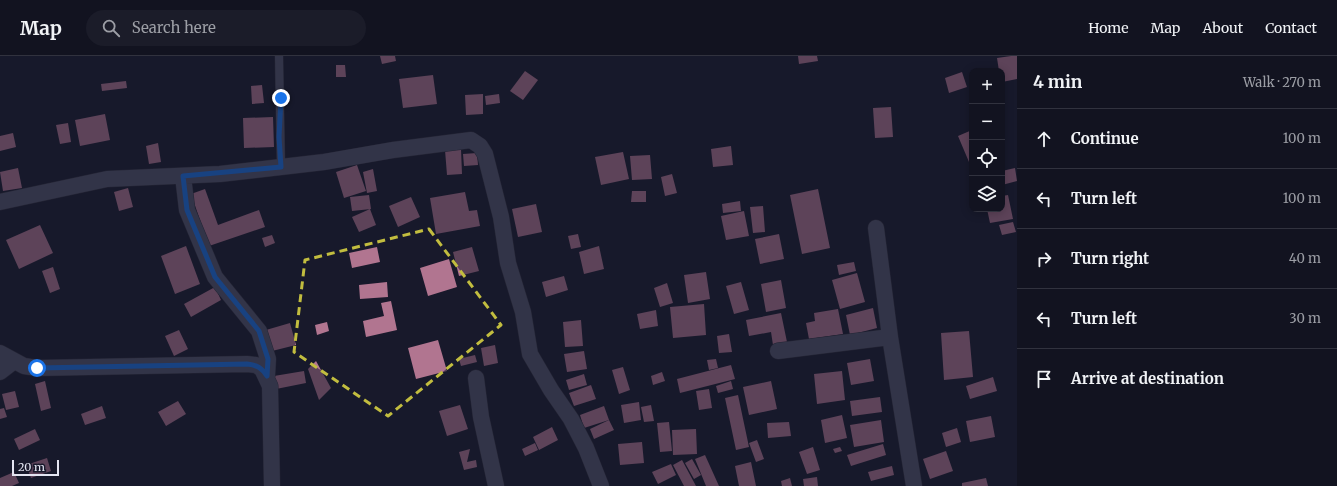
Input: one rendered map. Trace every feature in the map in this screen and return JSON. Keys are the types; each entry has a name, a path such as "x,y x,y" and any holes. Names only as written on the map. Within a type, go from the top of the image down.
{"street":[{"path":"0,202 107,179 183,176 281,167 471,140 480,146 485,154 501,217 508,263 523,312 530,354 550,390 572,419 586,448 601,486"},
{"path":"183,176 187,210 215,277 259,331 268,359 267,376"},
{"path":"876,228 890,337 914,486"},
{"path":"778,351 890,337"},
{"path":"0,372 7,357 24,366 37,368 256,365 262,369 267,376 270,386 272,486"},
{"path":"476,378 481,417 496,486"}],"lane":[{"path":"279,56 281,167"}],"highlighted area":[{"path":"429,229 501,325 388,416 294,352 305,260"}],"building":[{"path":"380,56 395,56 396,61 382,64"},
{"path":"798,56 817,56 818,61 799,64"},
{"path":"1017,56 1017,79 1005,81 1005,68 999,68 997,58"},
{"path":"336,65 345,65 346,77 336,77"},
{"path":"525,71 538,80 523,100 510,91"},
{"path":"962,72 967,87 949,93 945,78"},
{"path":"433,75 437,104 403,108 399,79"},
{"path":"126,81 127,88 102,91 101,84"},
{"path":"262,85 264,103 252,104 251,86"},
{"path":"483,94 483,114 466,115 465,95"},
{"path":"499,94 500,103 486,105 485,96"},
{"path":"891,107 893,137 875,138 873,108"},
{"path":"105,114 110,140 80,146 75,120"},
{"path":"273,117 274,147 244,148 243,118"},
{"path":"68,123 71,142 60,144 56,125"},
{"path":"969,131 969,162 958,136"},
{"path":"13,133 16,147 0,151 0,136"},
{"path":"158,143 161,162 149,164 146,146"},
{"path":"731,146 733,165 713,167 711,149"},
{"path":"461,149 462,174 447,175 445,150"},
{"path":"623,152 629,179 601,185 595,157"},
{"path":"477,153 478,165 464,166 463,154"},
{"path":"650,155 652,179 632,180 630,156"},
{"path":"357,165 366,191 344,198 336,172"},
{"path":"18,168 22,188 3,191 0,172"},
{"path":"1015,168 1017,181 1005,184 1005,170"},
{"path":"373,169 377,191 367,193 363,172"},
{"path":"672,174 677,193 665,196 661,177"},
{"path":"128,188 133,207 119,211 114,192"},
{"path":"205,189 218,225 259,210 265,227 209,246 191,194"},
{"path":"818,189 830,248 802,254 790,195"},
{"path":"632,191 646,191 646,202 631,202"},
{"path":"465,192 469,211 477,210 480,226 436,234 430,198"},
{"path":"369,195 371,209 352,211 350,197"},
{"path":"1008,195 1013,219 990,223 988,212 1005,212 1005,196"},
{"path":"411,197 420,217 398,227 389,206"},
{"path":"740,201 741,211 723,213 722,204"},
{"path":"536,204 542,232 518,237 512,209"},
{"path":"763,206 765,232 753,233 750,207"},
{"path":"370,209 376,225 359,232 352,217"},
{"path":"744,211 749,236 726,240 721,216"},
{"path":"1013,222 1016,232 1002,235 999,225"},
{"path":"40,225 53,253 19,269 6,240"},
{"path":"578,234 581,247 571,249 568,236"},
{"path":"779,234 784,259 760,264 755,239"},
{"path":"272,235 275,243 265,247 262,238"},
{"path":"186,246 200,284 175,294 161,256"},
{"path":"599,246 604,269 584,274 579,252"},
{"path":"377,247 380,262 352,268 349,253"},
{"path":"472,247 479,271 459,276 453,252"},
{"path":"449,259 457,287 428,296 420,268"},
{"path":"854,262 856,271 839,275 837,265"},
{"path":"53,267 60,289 50,293 42,271"},
{"path":"706,272 710,299 688,303 684,275"},
{"path":"857,273 865,302 840,309 832,280"},
{"path":"564,276 568,290 546,297 542,282"},
{"path":"781,280 786,308 766,312 761,284"},
{"path":"387,282 388,297 360,299 359,285"},
{"path":"741,282 749,310 734,314 726,286"},
{"path":"667,283 673,303 660,307 654,288"},
{"path":"215,287 221,300 191,317 184,304"},
{"path":"391,301 397,330 366,337 363,321 384,316 381,303"},
{"path":"704,304 706,335 673,338 670,307"},
{"path":"873,308 877,328 850,335 846,315"},
{"path":"838,309 843,334 809,339 806,323 815,321 814,313"},
{"path":"656,310 658,326 640,329 637,314"},
{"path":"781,313 787,342 773,345 771,332 749,336 746,320"},
{"path":"581,320 583,346 565,347 563,322"},
{"path":"327,322 329,331 317,335 315,325"},
{"path":"290,323 296,345 272,351 266,330"},
{"path":"179,330 188,349 174,356 165,336"},
{"path":"969,331 973,377 944,380 941,333"},
{"path":"729,334 732,352 719,353 717,336"},
{"path":"438,340 447,371 416,379 408,348"},
{"path":"495,345 498,363 484,366 481,348"},
{"path":"584,351 587,369 567,372 564,354"},
{"path":"475,355 477,362 461,366 459,359"},
{"path":"716,359 718,368 709,370 707,360"},
{"path":"870,359 874,381 851,385 847,363"},
{"path":"316,361 331,388 319,400 308,369"},
{"path":"731,365 735,379 680,393 677,379"},
{"path":"623,367 630,390 619,394 612,370"},
{"path":"304,371 306,383 276,389 274,376"},
{"path":"842,371 845,400 817,404 814,374"},
{"path":"662,372 665,381 653,385 651,376"},
{"path":"584,374 587,385 569,390 566,380"},
{"path":"993,377 997,391 970,399 966,386"},
{"path":"45,381 51,408 41,411 35,384"},
{"path":"731,381 733,389 718,393 716,386"},
{"path":"771,381 777,409 749,415 743,387"},
{"path":"591,385 596,399 574,406 569,393"},
{"path":"709,389 712,408 699,410 696,391"},
{"path":"15,391 19,407 6,410 2,394"},
{"path":"738,395 749,447 736,450 725,398"},
{"path":"880,397 882,412 852,416 850,401"},
{"path":"178,401 186,414 166,426 158,412"},
{"path":"639,402 641,420 624,423 621,405"},
{"path":"460,405 468,429 447,436 439,411"},
{"path":"651,405 654,421 644,422 641,407"},
{"path":"102,406 106,418 85,425 81,414"},
{"path":"604,406 609,420 584,428 580,415"},
{"path":"4,408 7,417 0,419 0,409"},
{"path":"842,415 847,438 825,443 821,420"},
{"path":"991,416 995,437 970,442 966,421"},
{"path":"609,420 614,430 594,439 590,429"},
{"path":"881,420 884,442 854,447 850,425"},
{"path":"669,422 672,451 660,452 657,423"},
{"path":"789,422 791,436 768,438 767,423"},
{"path":"552,427 558,440 539,450 533,437"},
{"path":"957,428 961,442 946,447 942,433"},
{"path":"35,429 40,440 19,450 14,439"},
{"path":"696,429 697,454 673,455 672,430"},
{"path":"757,440 764,459 756,462 749,443"},
{"path":"642,442 644,463 620,465 618,444"},
{"path":"535,443 538,450 525,456 522,449"},
{"path":"883,444 886,455 851,466 847,455"},
{"path":"813,447 820,470 807,474 799,452"},
{"path":"840,447 842,451 835,453 833,449"},
{"path":"470,449 467,462 476,460 477,467 464,470 459,452"},
{"path":"946,451 953,471 930,479 923,459"},
{"path":"705,455 719,486 706,486 695,459"},
{"path":"47,458 51,471 31,478 26,465"},
{"path":"692,459 701,475 694,479 685,463"},
{"path":"682,460 696,486 684,486 673,465"},
{"path":"751,462 756,486 739,486 735,466"},
{"path":"671,464 676,475 658,484 652,472"},
{"path":"892,466 894,475 871,481 868,472"},
{"path":"14,472 19,483 12,486 0,486 0,478"},
{"path":"817,477 818,486 804,486 803,479"},
{"path":"790,478 792,486 782,486 781,481"},
{"path":"986,478 988,486 962,486 962,483"}],"route":[{"path":"37,368 247,364 256,365 262,369 267,376 268,359 265,345 259,331 215,277 187,210 183,176 220,174 281,167 279,137 281,98"}]}
